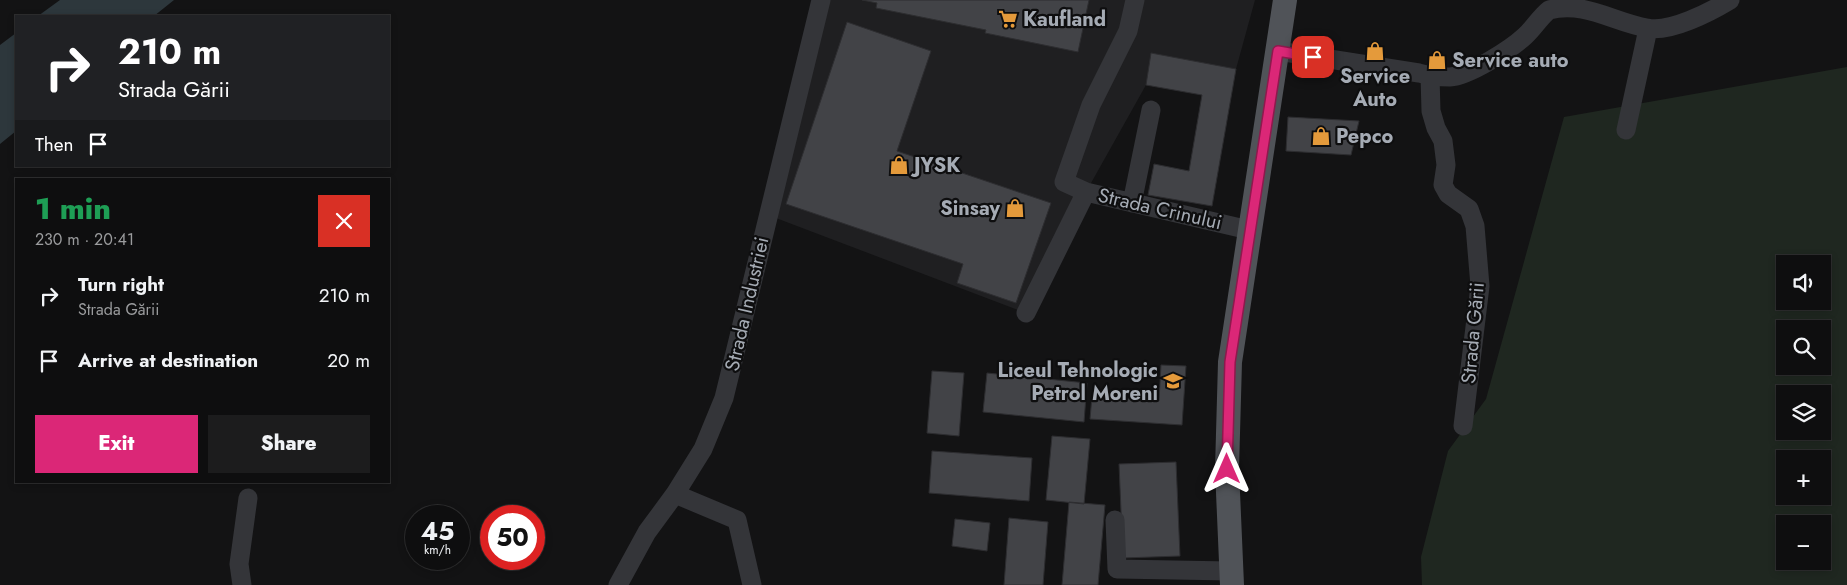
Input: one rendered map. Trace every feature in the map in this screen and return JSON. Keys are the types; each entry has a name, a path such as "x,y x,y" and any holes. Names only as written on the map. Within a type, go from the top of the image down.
{"main road":[{"path":"1232,578 1227,469 1230,362 1285,0"}],"street":[{"name":"Strada Industriei","path":"618,585 646,532 675,494 702,449 724,398 821,0"},
{"path":"1086,192 1064,182 1091,105 1128,31 1135,0"},
{"path":"1278,51 1430,76 1452,77 1477,67 1523,38 1543,15 1549,10 1556,8 1573,8 1599,12 1648,29 1673,26 1730,0"},
{"path":"1626,130 1648,29"},
{"name":"Strada Gării","path":"1430,76 1431,111 1436,128 1443,141 1446,165 1443,185 1455,201 1469,209 1475,226 1480,286 1462,426"},
{"path":"1132,203 1151,110"},
{"name":"Strada Crinului","path":"1026,313 1086,192 1249,230"},
{"path":"675,494 737,520 752,585"},
{"path":"242,585 239,564 248,498"},
{"path":"1115,520 1117,569 1232,578"}],"shaded area":[{"path":"60,0 174,0 155,15 39,15"},
{"path":"821,0 1255,0 1236,69 1151,54 1146,85 1086,192 1026,313 768,215"},
{"path":"15,34 15,132 0,144 0,45"},
{"path":"1847,67 1847,585 1422,585 1421,557 1448,451 1486,399 1564,117"}],"building":[{"name":"Kaufland","path":"862,0 1089,0 1078,52 985,33 986,30 876,8 877,3"},
{"path":"847,22 931,51 897,151 1051,203 1016,303 957,283 963,264 786,204"},
{"path":"1151,53 1236,69 1212,206 1148,195 1154,164 1189,171 1202,95 1146,85"},
{"name":"Pepco","path":"1288,117 1359,121 1351,155 1286,151"},
{"name":"Liceul Tehnologic Petrol Moreni","path":"1161,365 1186,366 1182,425 1090,419 1092,396 1159,401"},
{"path":"932,371 964,373 959,436 927,433"},
{"path":"987,373 1087,383 1084,422 983,412"},
{"path":"1052,436 1090,439 1084,504 1046,500"},
{"path":"932,451 1032,458 1029,501 929,493"},
{"path":"1176,462 1180,556 1123,558 1119,464"},
{"path":"1069,502 1105,505 1098,585 1062,585"},
{"path":"1009,518 1048,522 1043,585 1004,585"},
{"path":"955,519 990,523 987,551 952,546"}],"place":[{"name":"Kaufland","path":"1008,19"},
{"name":"Service Auto","path":"1375,51"},
{"name":"Service auto","path":"1437,60"},
{"name":"Pepco","path":"1321,136"},
{"name":"JYSK","path":"899,165"},
{"name":"Sinsay","path":"1015,208"},
{"name":"Liceul Tehnologic Petrol Moreni","path":"1173,381"}],"route":[{"path":"1227,469 1230,362 1278,51 1313,57"}]}
